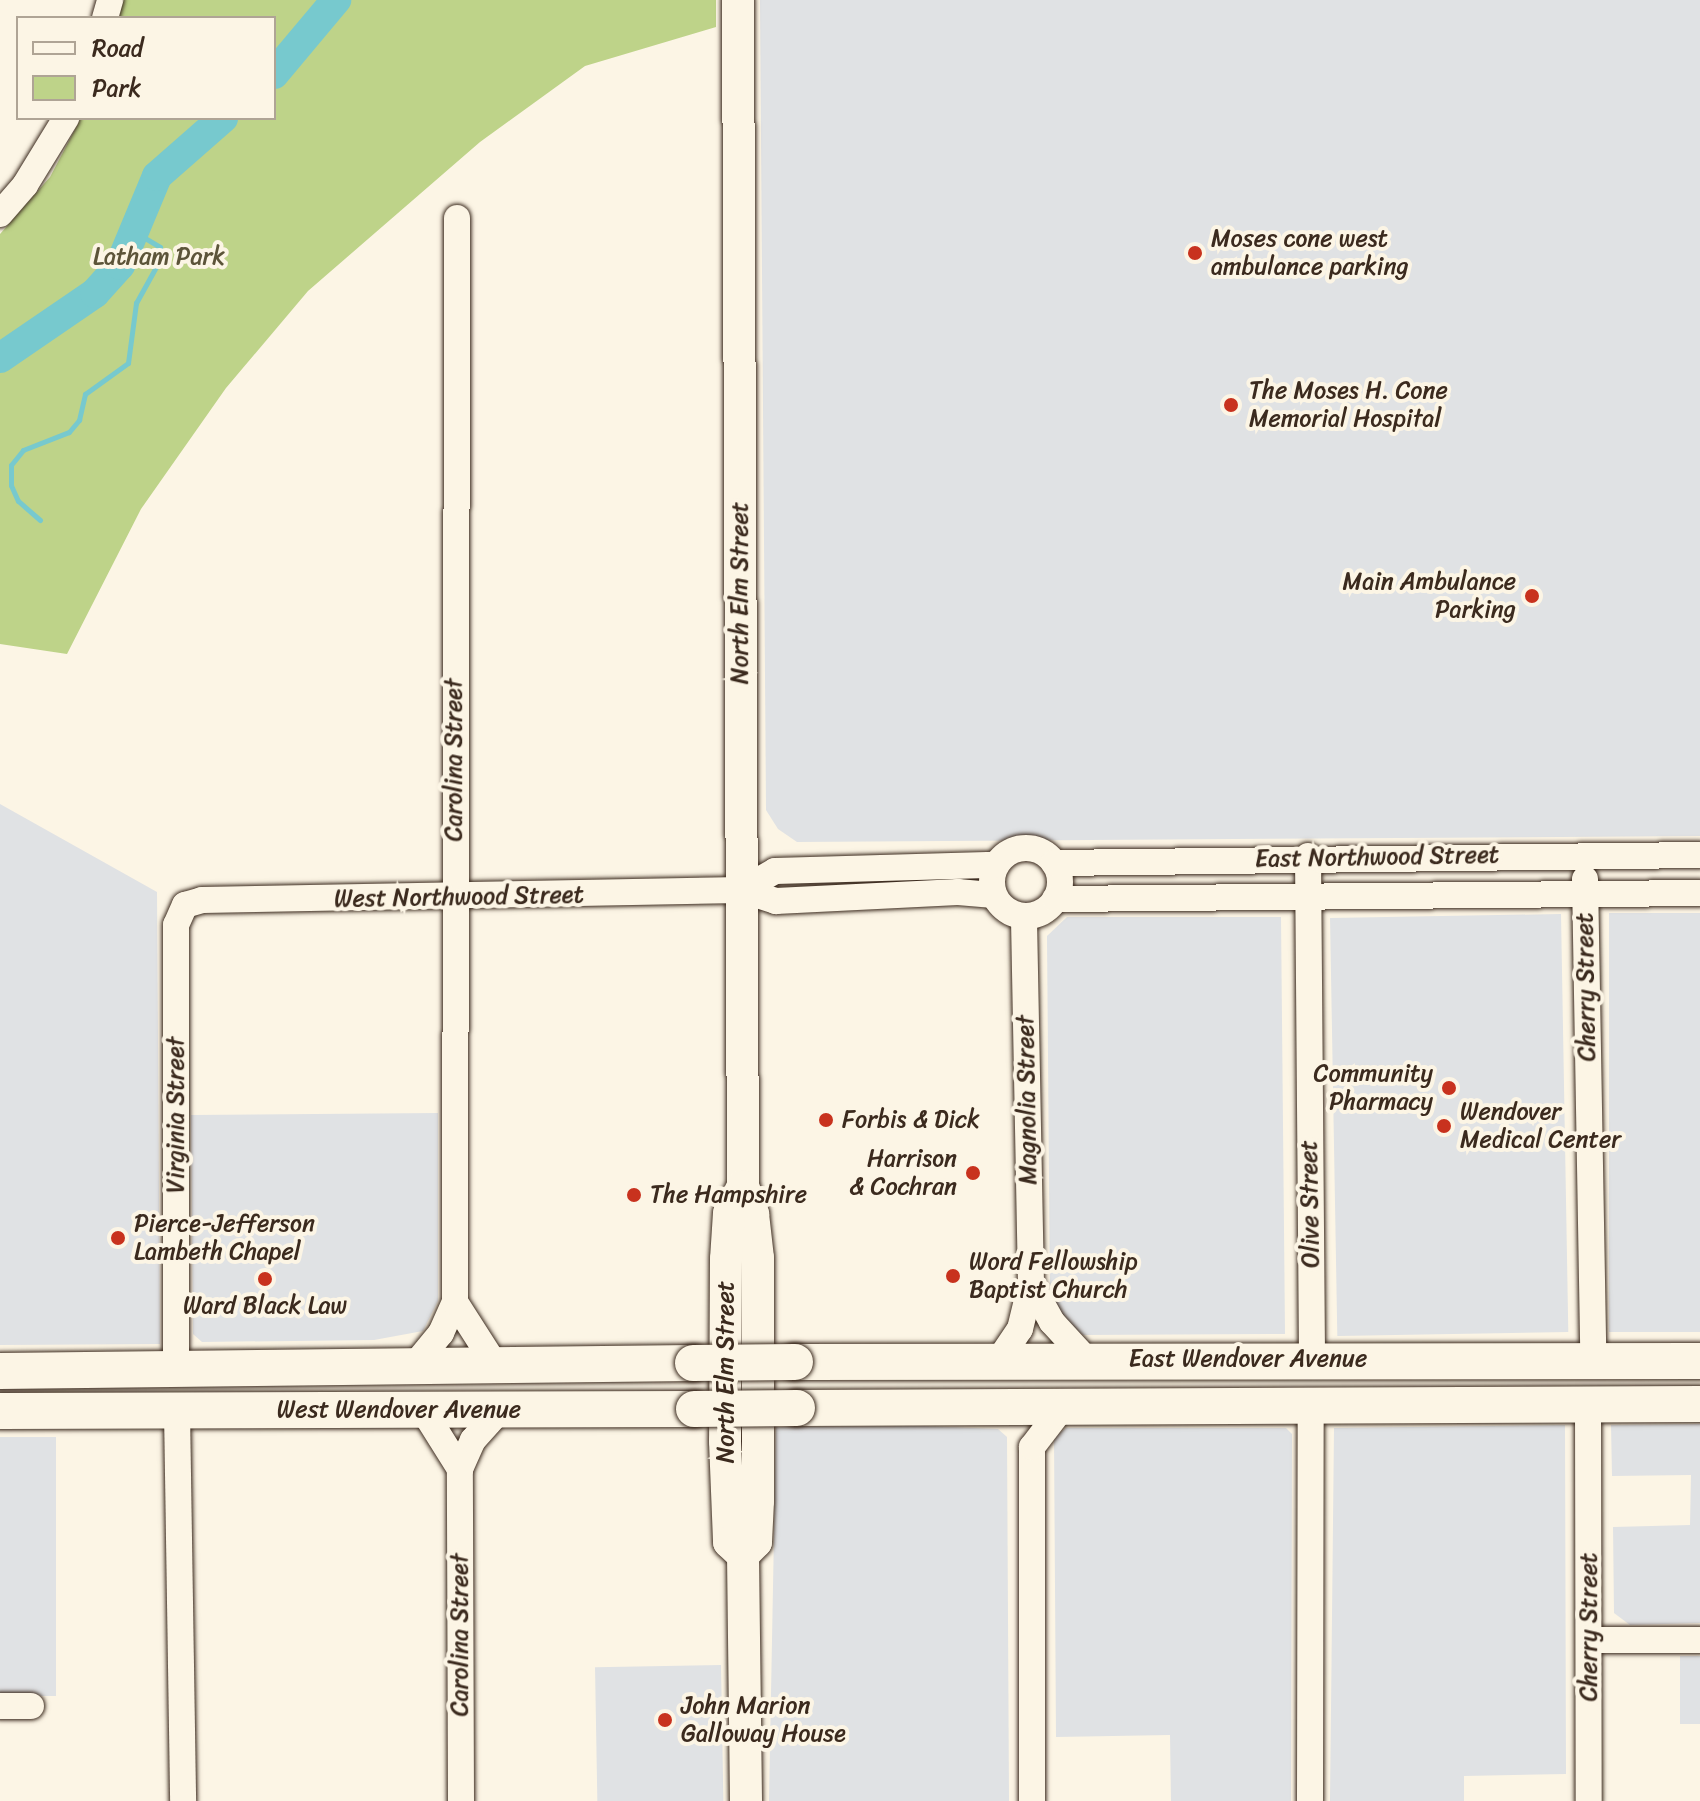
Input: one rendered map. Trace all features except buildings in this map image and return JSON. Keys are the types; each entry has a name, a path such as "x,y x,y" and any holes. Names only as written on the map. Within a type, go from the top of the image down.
{"highway":[{"name":"East Wendover Avenue","path":"795,1362 1312,1359 1700,1361"},
{"name":"West Wendover Avenue","path":"0,1371 795,1362"},
{"path":"0,1392 154,1388 176,1370"},
{"name":"East Wendover Avenue","path":"797,1408 1003,1404 1700,1404"},
{"name":"West Wendover Avenue","path":"0,1411 797,1408"}],"main road":[{"name":"North Elm Street","path":"738,0 743,1186 753,1214 758,1258 756,1542 743,1555 746,1801"}],"street":[{"path":"0,214 25,185 65,120"},
{"name":"Carolina Street","path":"413,1367 441,1333 455,1302 453,899 457,218"},
{"name":"East Northwood Street","path":"742,890 775,871 996,865 1022,849 1041,852 1054,863 1308,856 1700,855"},
{"name":"Cherry Street","path":"1586,855 1593,1360"},
{"name":"Olive Street","path":"1308,856 1312,1359"},
{"path":"1054,863 1059,880 1055,899"},
{"path":"994,895 996,865"},
{"path":"742,890 776,901 958,892 994,895 1008,911 1024,916"},
{"name":"West Northwood Street","path":"180,910 202,900 453,899 742,890"},
{"name":"East Northwood Street","path":"1024,916 1041,912 1055,899 1700,893"},
{"name":"Virginia Street","path":"176,1370 180,910"},
{"name":"Magnolia Street","path":"999,1360 1020,1329 1031,1284 1024,916"},
{"name":"Magnolia Street","path":"1031,1284 1052,1322 1087,1360"},
{"path":"455,1302 496,1366"},
{"path":"1003,1404 1032,1447 1032,1801"},
{"path":"1032,1447 1065,1404"},
{"path":"1310,1801 1311,1406"},
{"name":"Cherry Street","path":"1588,1406 1589,1801"},
{"path":"423,1410 460,1469"},
{"name":"Carolina Street","path":"461,1801 460,1469 473,1440 500,1410"},
{"path":"177,1411 183,1801"},
{"path":"1589,1640 1700,1640"},
{"path":"0,1706 31,1706"}],"shaded area":[{"name":"The Moses H. Cone Memorial Hospital","path":"760,0 1700,0 1700,836 797,842 778,829 766,810"},
{"path":"0,804 157,892 160,1344 0,1345"},
{"path":"1609,913 1700,913 1700,1332 1609,1332"},
{"path":"1561,914 1568,1332 1337,1336 1330,918"},
{"path":"1067,917 1281,917 1285,1334 1083,1335 1062,1317 1050,1295 1047,936"},
{"path":"438,1113 438,1301 423,1331 374,1340 202,1342 193,1334 191,1115"},
{"path":"1700,1424 1700,1623 1630,1625 1614,1613 1613,1527 1690,1525 1691,1475 1612,1476 1611,1425"},
{"path":"1565,1425 1566,1774 1464,1776 1464,1801 1330,1801 1334,1428"},
{"path":"776,1427 998,1429 1007,1437 1009,1801 769,1801"},
{"path":"1066,1428 1286,1428 1292,1434 1291,1801 1171,1801 1170,1735 1056,1737 1054,1438"},
{"path":"0,1437 56,1437 56,1696 0,1696"},
{"path":"1680,1656 1700,1656 1700,1724 1680,1724"},
{"path":"721,1665 723,1801 597,1801 595,1667"}],"green space":[{"name":"Latham Park","path":"123,0 716,0 716,27 585,66 480,142 308,291 226,388 141,509 67,654 0,644 0,234 50,177 80,120 276,120 276,16 119,16"}],"waterway":[{"path":"276,72 336,0"},
{"path":"0,358 95,293 120,265 157,176 221,120"},
{"path":"40,520 18,501 11,485 11,465 23,450 69,432 79,420 85,394 128,363 136,303 162,256 160,247 135,232"}],"place":[{"name":"Moses cone west ambulance parking","path":"1195,253"},
{"name":"The Moses H. Cone Memorial Hospital","path":"1231,405"},
{"name":"Main Ambulance Parking","path":"1532,596"},
{"name":"Community Pharmacy","path":"1449,1088"},
{"name":"Forbis & Dick","path":"826,1120"},
{"name":"Wendover Medical Center","path":"1444,1126"},
{"name":"Harrison & Cochran","path":"973,1173"},
{"name":"The Hampshire","path":"634,1195"},
{"name":"Pierce-Jefferson Lambeth Chapel","path":"118,1238"},
{"name":"Word Fellowship Baptist Church","path":"953,1276"},
{"name":"Ward Black Law","path":"265,1279"},
{"name":"John Marion Galloway House","path":"665,1720"}]}
